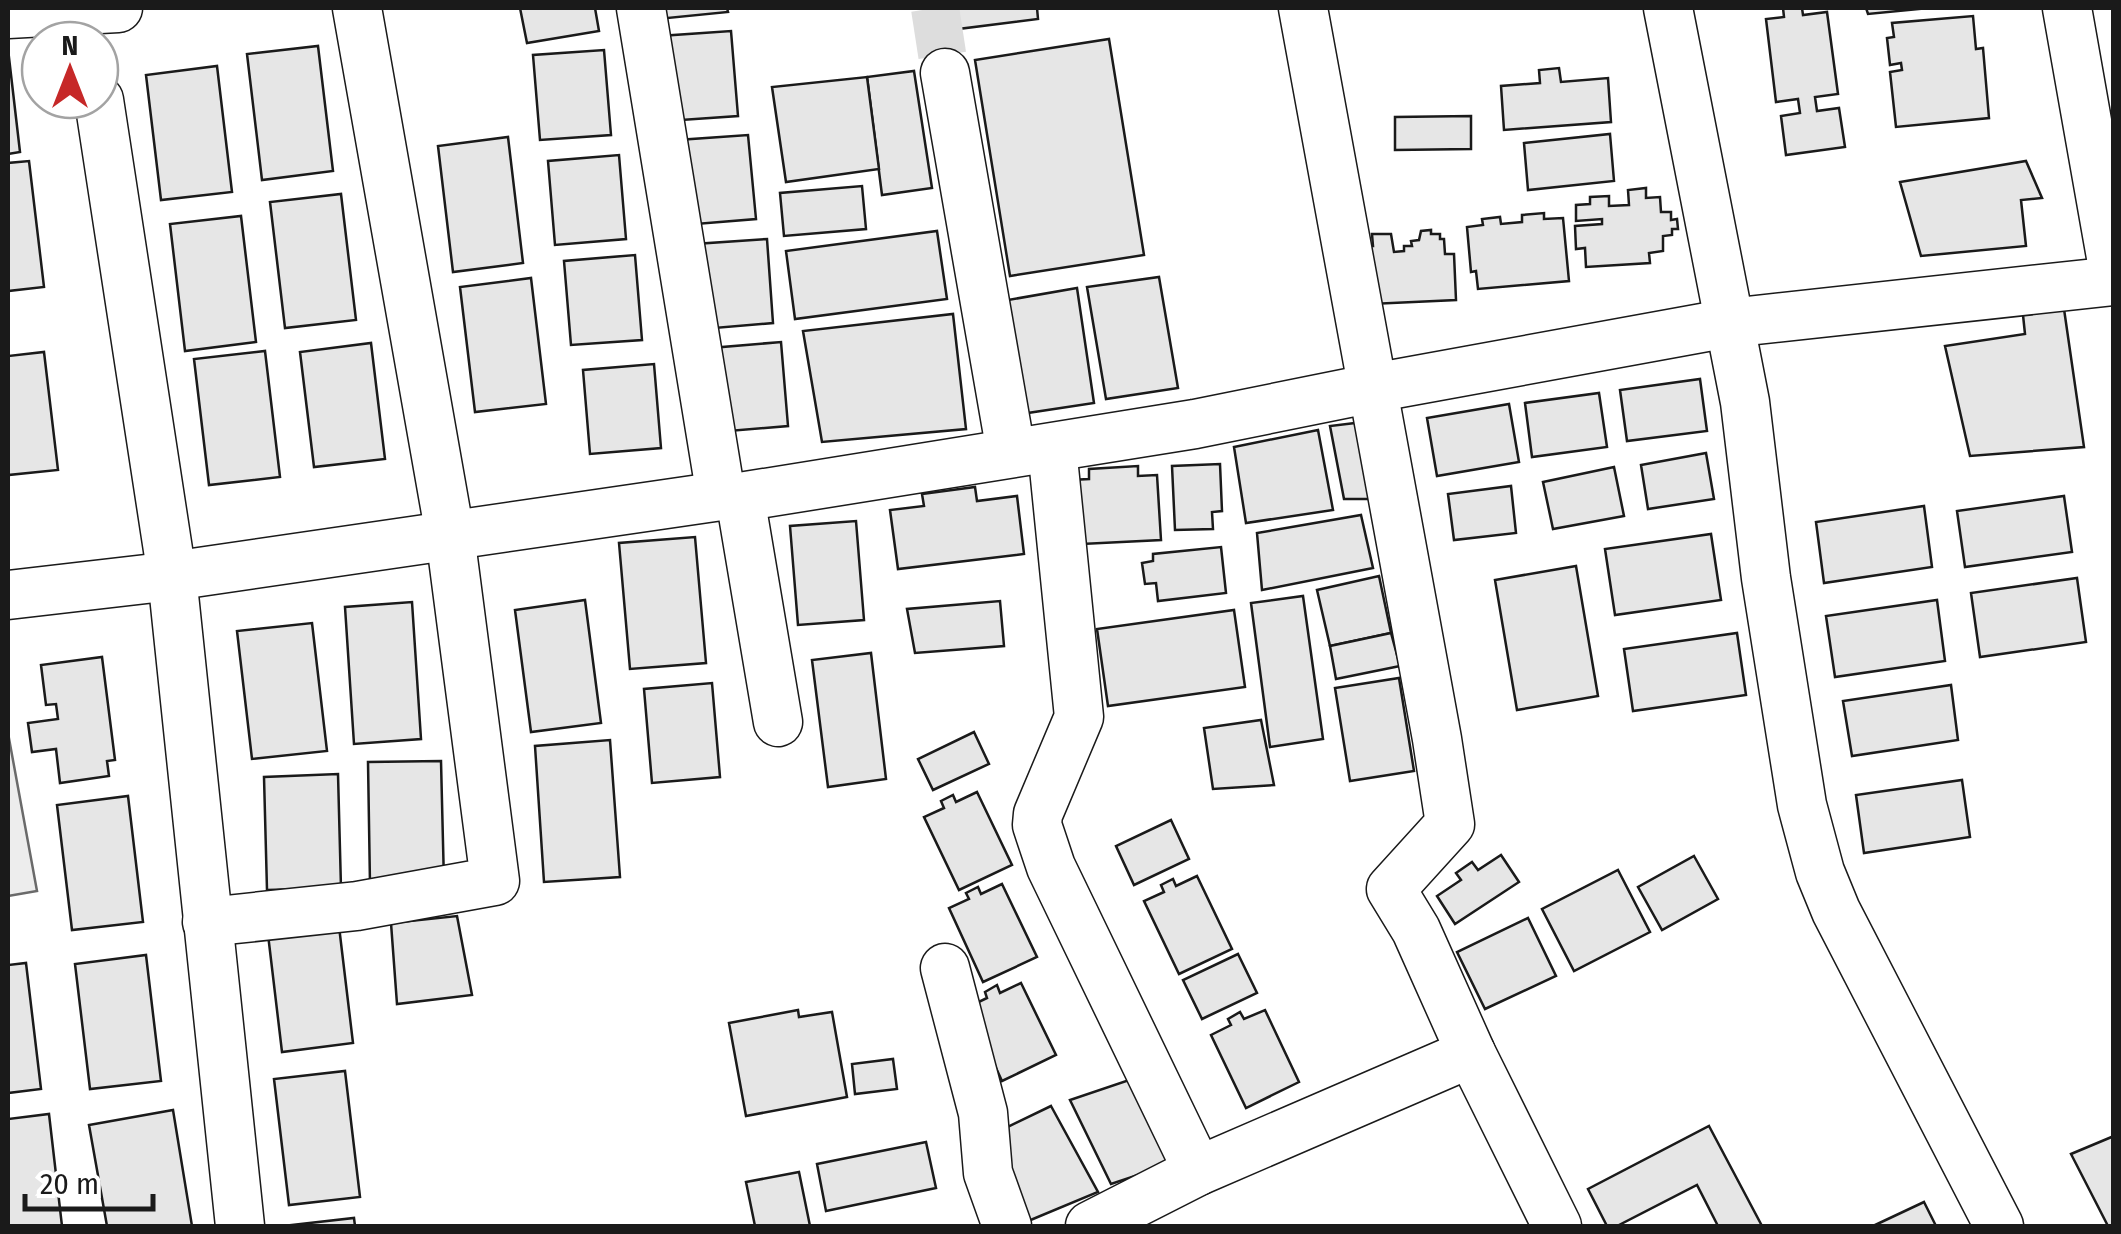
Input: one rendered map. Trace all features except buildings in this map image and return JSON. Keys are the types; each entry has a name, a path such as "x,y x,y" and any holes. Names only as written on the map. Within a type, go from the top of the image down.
{"street":[{"path":"207,922 357,906 495,881 450,534 357,8"},
{"path":"640,8 730,497 778,722"},
{"path":"1303,8 1450,824 1392,890 1416,930 1470,1053 1557,1226"},
{"path":"1668,8 1744,402 1766,578 1799,786 1820,872 1836,911 1999,1226"},
{"path":"8,595 172,576 730,497 1032,450 1194,424 1729,323 2114,277 2067,8"},
{"path":"8,14 98,19"},
{"path":"945,73 1032,450 1080,717 1038,814 1037,825 1051,867 1198,1171"},
{"path":"102,120 172,576 240,1226"},
{"path":"945,968 983,1114 988,1173 1007,1226"},
{"path":"1090,1226 1198,1171 1470,1053"}],"shaded area":[{"path":"8,733 37,891 8,896"}],"tunnel":[{"path":"935,8 945,73"}]}
